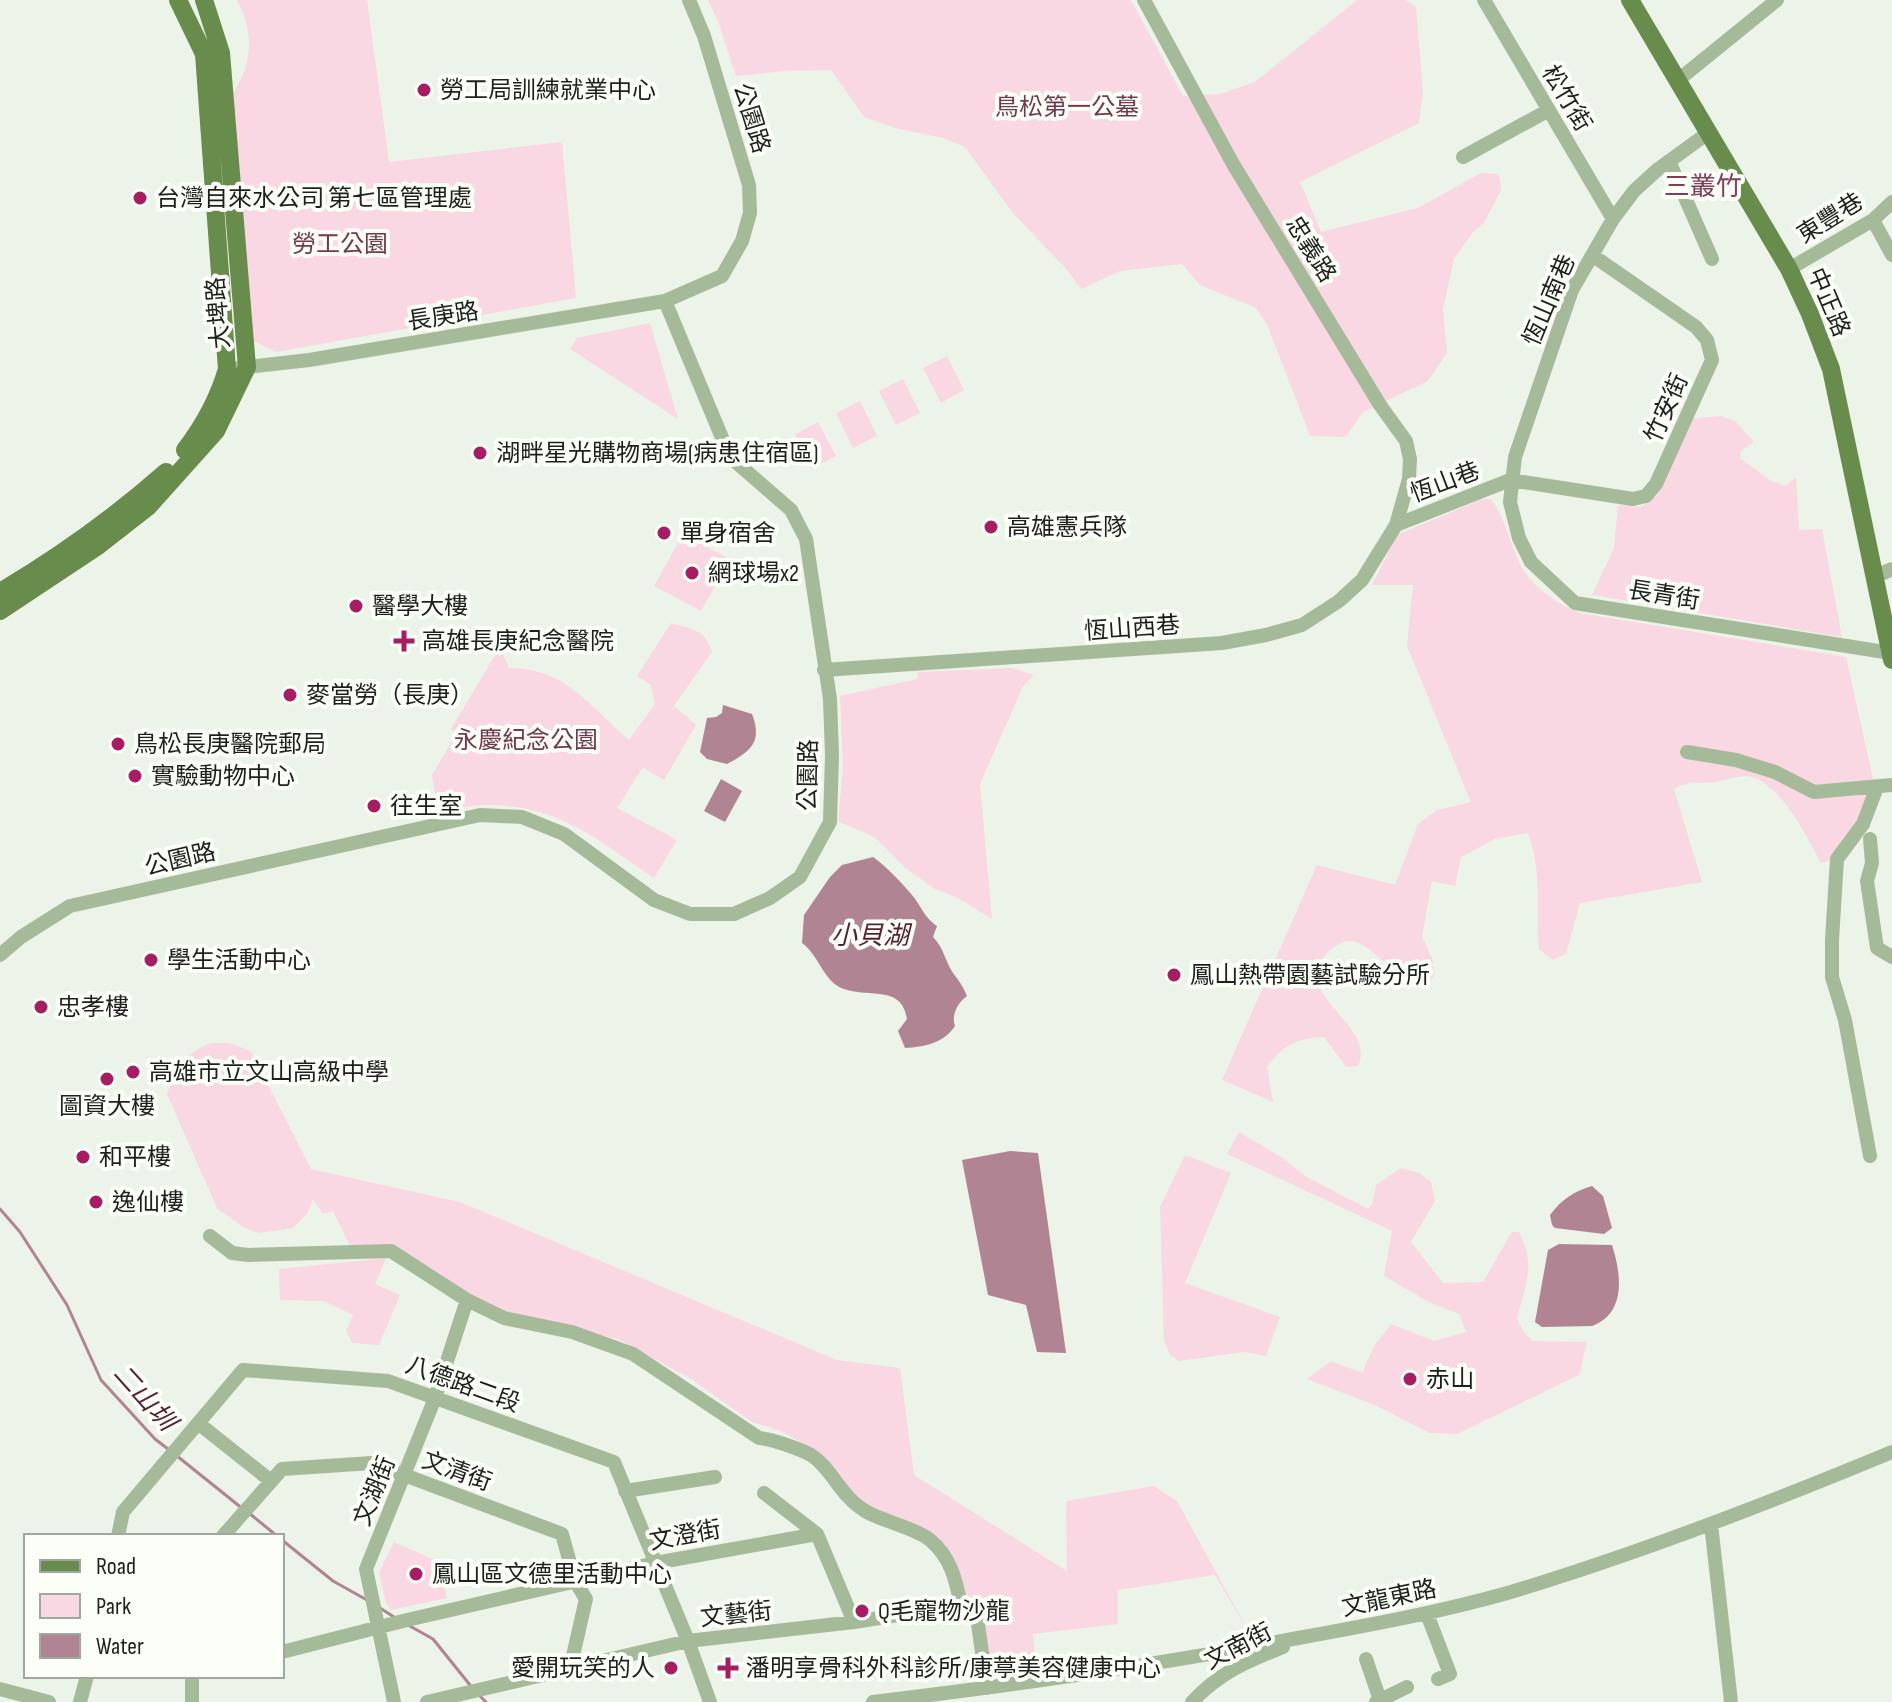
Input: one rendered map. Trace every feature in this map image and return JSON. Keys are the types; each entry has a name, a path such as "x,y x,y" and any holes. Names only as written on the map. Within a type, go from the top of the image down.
{"main road":[{"name":"大埤路","path":"0,592 54,559 137,498 170,469 200,431 220,393 227,369 204,54 178,0"},
{"name":"大埤路","path":"0,611 98,546 148,507 216,431 247,367 221,53 204,0"},
{"name":"中正路","path":"1630,0 1789,269 1810,314 1831,369 1891,656"}],"street":[{"name":"公園路","path":"0,955 21,937 70,906 480,815 522,817 564,834 654,900 690,914 734,914 770,898 800,877 830,822 832,755 830,699 806,539 791,510 730,457 665,301 722,276 742,241 750,213 749,185 738,146 704,36 689,0"},
{"name":"忠義路","path":"1144,0 1233,164 1380,405 1406,441 1410,459 1409,479 1396,525"},
{"name":"松竹街","path":"1484,0 1613,219"},
{"path":"1677,81 1777,0"},
{"path":"1463,157 1549,110"},
{"name":"恆山南巷","path":"1510,480 1572,290 1613,219 1634,191 1708,133"},
{"path":"1669,161 1712,259"},
{"name":"東豐巷","path":"1789,269 1873,220 1892,202"},
{"path":"1873,220 1892,255"},
{"name":"竹安街","path":"1510,480 1633,499 1646,496 1656,484 1712,360 1707,340 1696,327 1592,255"},
{"name":"長庚路","path":"227,369 324,358 665,301"},
{"name":"恆山巷","path":"1396,525 1510,480"},
{"name":"長青街","path":"1510,480 1510,502 1519,538 1531,562 1575,603 1891,656"},
{"name":"恆山西巷","path":"824,670 1222,643 1266,635 1302,625 1339,601 1362,580 1396,525"},
{"path":"1874,577 1892,569"},
{"path":"1687,752 1736,760 1775,772 1814,792 1885,786"},
{"path":"1870,1156 1845,1020 1832,977 1832,940 1837,859 1863,824 1885,786"},
{"path":"1870,839 1872,863 1867,881 1877,948 1892,957"},
{"path":"210,1236 232,1253 248,1255 391,1251 467,1300 504,1318 572,1332 633,1354 759,1438 777,1440 812,1456 851,1501 866,1512 929,1540 955,1572 961,1605 972,1608 977,1617 987,1688"},
{"name":"文湖街","path":"394,1702 366,1569 435,1398 467,1300"},
{"name":"八德路二段","path":"118,1534 123,1512 243,1370 388,1381 614,1462 710,1702"},
{"path":"198,1423 271,1481"},
{"name":"文龍東路","path":"873,1702 939,1698 987,1688 1144,1667 1427,1614 1510,1592 1711,1524 1892,1452"},
{"name":"文清街","path":"225,1534 282,1469 372,1463 562,1534 575,1581 586,1599 570,1669"},
{"path":"625,1491 715,1477"},
{"path":"764,1493 817,1534 854,1622"},
{"path":"1711,1524 1731,1702"},
{"name":"文澄街","path":"284,1651 655,1563 817,1534"},
{"name":"文藝街","path":"427,1702 688,1641 854,1622 961,1605"},
{"path":"1427,1614 1450,1674 1438,1679"},
{"name":"文南街","path":"1192,1702 1229,1669 1309,1636"},
{"path":"1366,1659 1378,1701 1407,1687"},
{"path":"80,1702 86,1678"},
{"path":"192,1678 192,1702"},
{"path":"0,1689 49,1702"}],"green space":[{"name":"勞工公園","path":"237,0 367,0 389,162 562,142 576,298 276,352 252,340 233,93 244,71 249,47 243,12"},
{"name":"鳥松第一公墓","path":"708,0 1131,0 1183,96 1220,94 1255,82 1357,0 1406,0 1416,7 1423,93 1419,123 1300,182 1321,232 1418,208 1481,173 1499,174 1501,190 1484,223 1473,232 1454,259 1443,309 1447,353 1428,381 1363,412 1346,437 1310,436 1267,324 1256,308 1200,285 1182,264 1120,271 1081,289 1012,212 965,147 864,117 831,70 736,76"},
{"path":"650,323 678,419 570,349 577,338"},
{"path":"947,356 964,390 941,403 923,368"},
{"path":"903,379 920,413 896,425 879,391"},
{"path":"860,401 877,436 853,448 836,413"},
{"path":"1720,416 1735,421 1754,442 1741,451 1740,458 1771,481 1786,486 1796,477 1799,530 1822,529 1842,637 1592,595 1614,548 1618,505 1641,507 1658,495 1690,419"},
{"path":"818,422 836,456 812,469 795,434"},
{"path":"1491,499 1530,580 1572,610 1846,657 1873,779 1857,828 1833,860 1821,863 1783,801 1763,782 1744,776 1679,786 1674,789 1702,882 1580,903 1566,954 1552,960 1539,949 1537,877 1528,833 1495,839 1461,857 1455,886 1432,881 1422,936 1433,961 1434,976 1428,982 1401,975 1356,942 1339,944 1317,965 1318,983 1324,995 1348,1024 1359,1044 1361,1055 1358,1066 1346,1067 1324,1037 1299,1041 1286,1047 1267,1066 1273,1102 1222,1080 1317,865 1395,885 1418,824 1437,810 1471,802 1407,646 1413,585 1372,585 1397,535 1480,500"},
{"name":"網球場x2","path":"683,534 730,559 701,611 654,586"},
{"name":"永慶紀念公園","path":"671,623 701,634 712,652 674,706 696,725 664,780 643,767 617,808 677,840 654,878 579,828 540,812 486,805 438,812 432,775 457,733 451,729 500,647 509,668 546,674 561,682 629,740 655,704 651,685 637,676"},
{"path":"1012,668 1034,675 1023,686 980,784 992,919 958,898 935,889 908,870 874,837 838,821 843,767 840,696 917,679 918,672"},
{"path":"211,1043 229,1043 251,1051 311,1169 460,1202 837,1360 900,1368 914,1475 1067,1571 1066,1501 1154,1486 1177,1501 1251,1636 1215,1575 1118,1590 1118,1624 1033,1634 1036,1666 997,1671 990,1666 984,1616 988,1609 987,1597 967,1599 934,1538 856,1499 809,1447 781,1431 752,1422 691,1379 620,1340 481,1305 393,1248 351,1248 333,1211 323,1214 313,1199 307,1214 293,1228 259,1233 243,1227 217,1208 167,1094 188,1056"},
{"path":"1239,1132 1284,1159 1305,1176 1368,1209 1372,1205 1376,1185 1401,1168 1419,1173 1431,1182 1435,1201 1411,1242 1443,1283 1483,1282 1512,1232 1519,1232 1527,1255 1528,1275 1517,1318 1532,1341 1587,1342 1579,1375 1457,1434 1430,1433 1375,1405 1307,1379 1331,1361 1362,1373 1374,1346 1391,1324 1434,1341 1466,1332 1459,1314 1431,1303 1384,1276 1392,1231 1227,1154"},
{"path":"1185,1155 1231,1173 1185,1283 1280,1317 1266,1356 1244,1352 1179,1361 1170,1355 1164,1340 1160,1207"},
{"path":"386,1258 375,1284 400,1295 379,1345 352,1343 346,1331 353,1315 324,1301 280,1300 279,1269"},
{"path":"394,1542 439,1562 447,1598 391,1610 386,1603 379,1572"}],"water":[{"path":"723,705 752,714 756,732 748,750 727,764 707,759 700,752 707,718 722,713"},
{"path":"721,779 742,791 725,822 704,811"},
{"name":"小貝湖","path":"873,857 912,895 937,926 933,937 967,996 956,1009 955,1026 950,1032 926,1045 905,1048 898,1031 907,1019 899,1001 837,986 802,943 804,915 830,877 842,865"},
{"path":"1010,1151 1038,1153 1066,1353 1037,1352 1026,1305 988,1295 962,1160"},
{"path":"1592,1186 1603,1196 1612,1228 1604,1234 1555,1228 1550,1215 1554,1209 1568,1197"},
{"path":"1559,1244 1612,1245 1619,1280 1616,1302 1603,1320 1592,1326 1542,1327 1535,1322 1548,1250"}],"waterway":[{"name":"二山圳","path":"0,1209 20,1232 67,1305 101,1380 168,1449"},
{"name":"二山圳","path":"177,1456 243,1509"},
{"name":"二山圳","path":"249,1513 275,1534"},
{"name":"二山圳","path":"284,1542 333,1581 367,1600"},
{"name":"二山圳","path":"380,1608 394,1617"},
{"name":"二山圳","path":"408,1625 433,1639 470,1685"},
{"name":"二山圳","path":"478,1694 486,1702"}],"place":[{"name":"勞工局訓練就業中心","path":"424,90"},
{"name":"台灣自來水公司 第七區管理處","path":"140,198"},
{"name":"湖畔星光購物商場(病患住宿區)","path":"480,453"},
{"name":"高雄憲兵隊","path":"991,527"},
{"name":"單身宿舍","path":"664,533"},
{"name":"網球場x2","path":"692,573"},
{"name":"醫學大樓","path":"356,606"},
{"name":"高雄長庚紀念醫院","path":"404,641"},
{"name":"麥當勞（長庚）","path":"290,695"},
{"name":"鳥松長庚醫院郵局","path":"118,744"},
{"name":"實驗動物中心","path":"135,776"},
{"name":"往生室","path":"374,806"},
{"name":"學生活動中心","path":"151,960"},
{"name":"鳳山熱帶園藝試驗分所","path":"1174,975"},
{"name":"忠孝樓","path":"41,1007"},
{"name":"高雄市立文山高級中學","path":"133,1072"},
{"name":"圖資大樓","path":"107,1079"},
{"name":"和平樓","path":"83,1157"},
{"name":"逸仙樓","path":"96,1202"},
{"name":"赤山","path":"1410,1379"},
{"name":"鳳山區文德里活動中心","path":"416,1574"},
{"name":"Q毛寵物沙龍","path":"862,1611"},
{"name":"愛開玩笑的人","path":"671,1668"},
{"name":"潘明享骨科外科診所/康葶美容健康中心","path":"728,1668"}],"district":[{"name":"三叢竹","path":"1703,186"}]}
